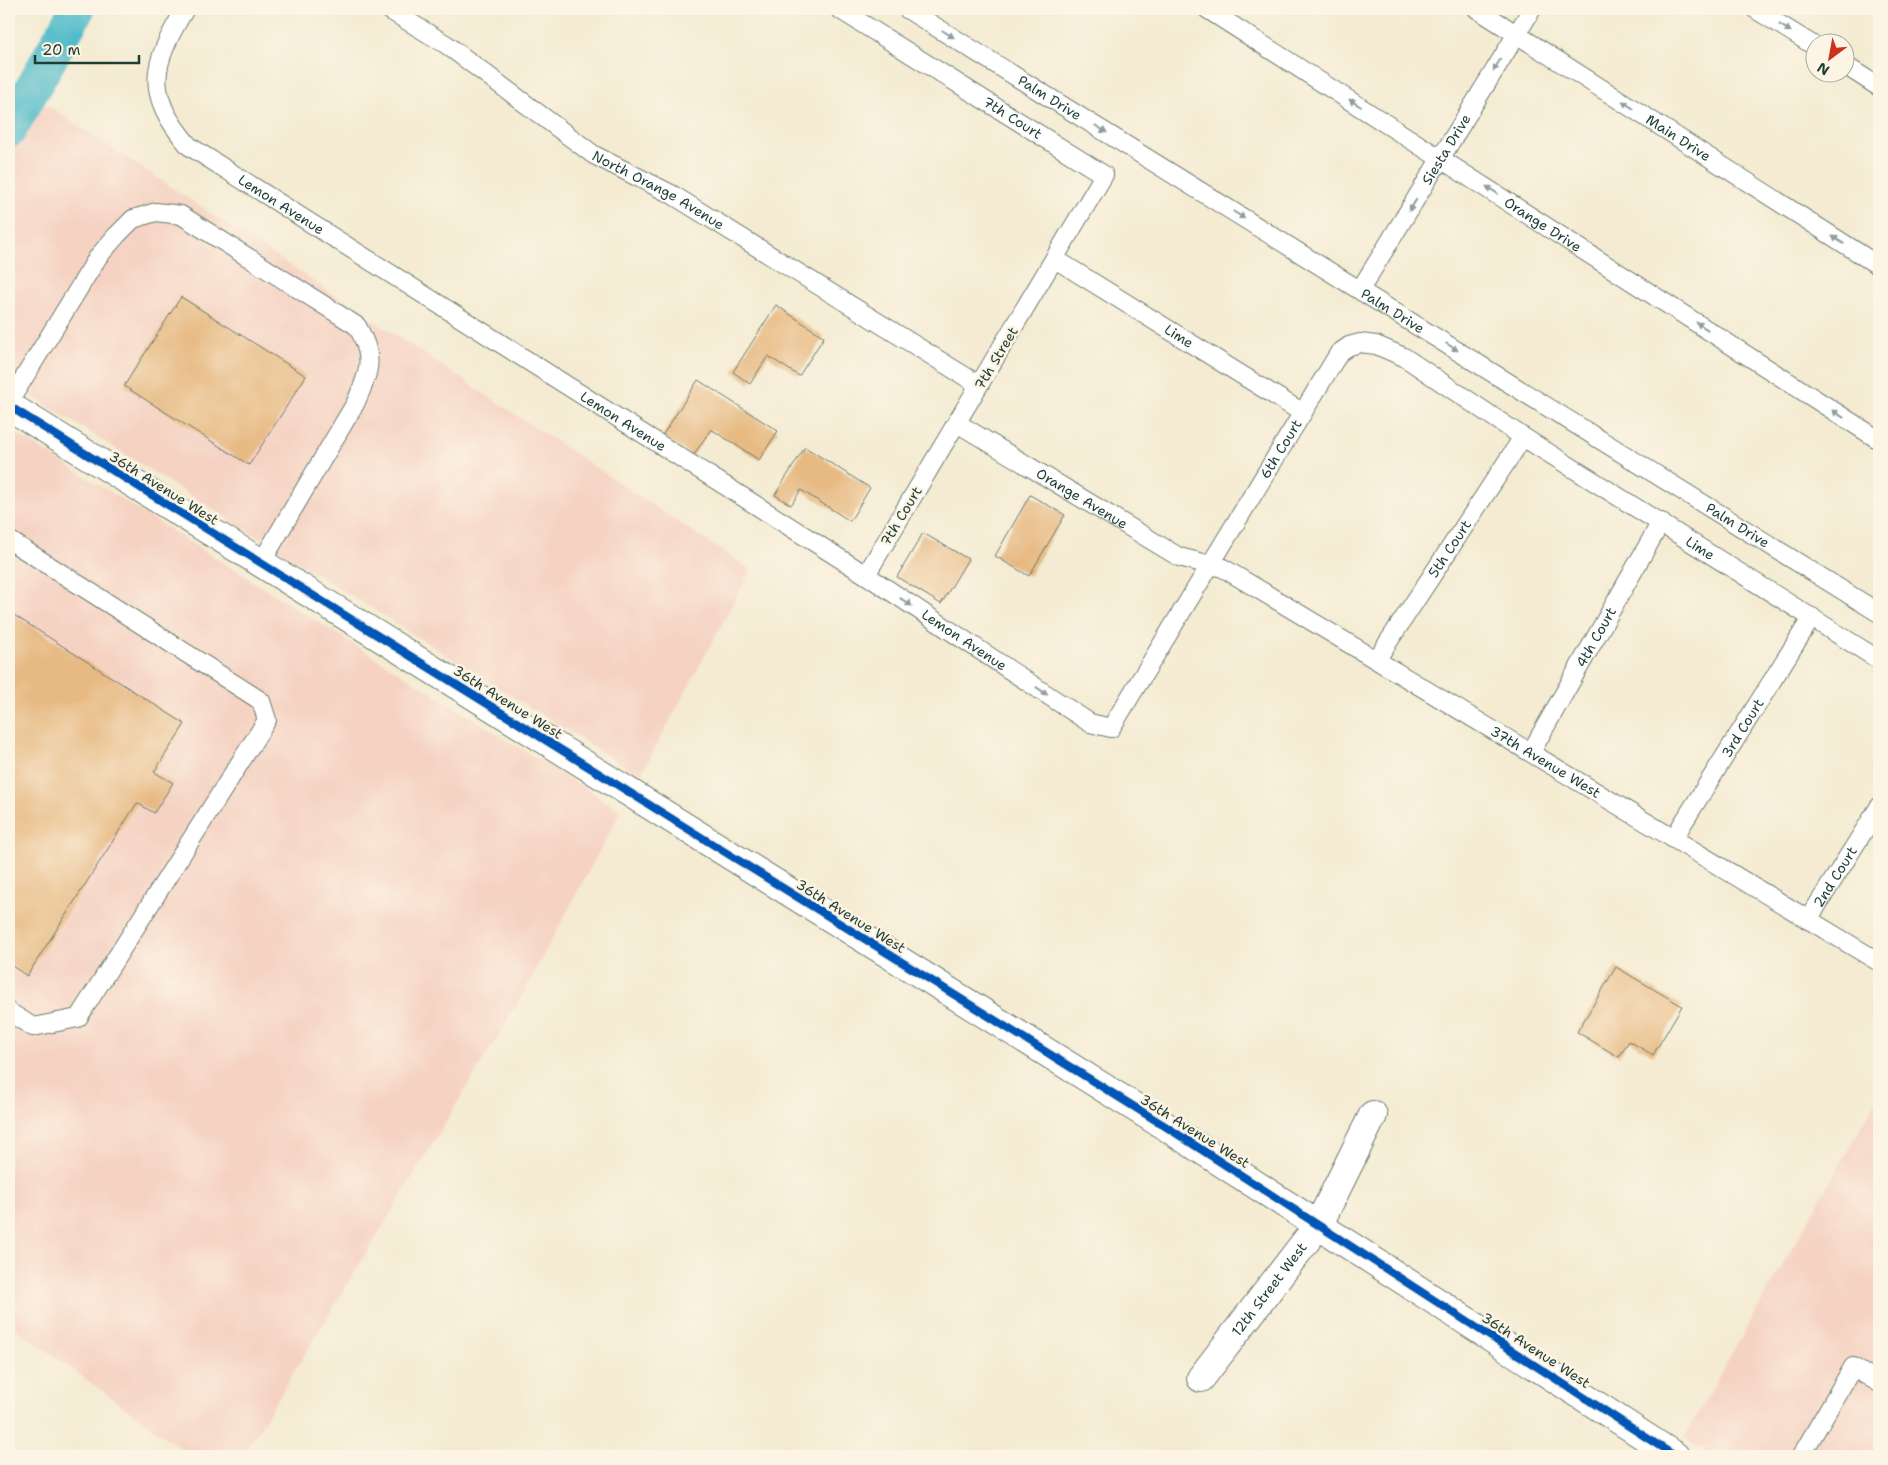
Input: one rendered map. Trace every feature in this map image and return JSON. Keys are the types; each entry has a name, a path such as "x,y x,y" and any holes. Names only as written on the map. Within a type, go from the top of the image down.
{"street":[{"name":"36th Avenue West","path":"9,404 1319,1224 1675,1456"},
{"name":"12th Street West","path":"1201,1378 1319,1224 1373,1116"}],"lane":[{"name":"Lemon Avenue","path":"185,9 172,31 159,67 156,82 158,93 171,125 189,146 866,575 1090,723 1111,728"},
{"name":"North Orange Avenue","path":"388,9 448,45 594,155 673,195 979,385"},
{"name":"7th Court","path":"839,9 1104,175 1055,259"},
{"name":"Palm Drive","path":"907,9 1879,613"},
{"name":"Orange Drive","path":"1207,9 1879,440"},
{"name":"Main Drive","path":"1477,9 1879,266"},
{"name":"Siesta Drive","path":"1360,290 1532,9"},
{"path":"1754,9 1806,41"},
{"path":"1856,72 1879,87"},
{"path":"9,404 98,257 116,234 133,219 156,212 181,215 358,326 365,341 370,362 362,387 355,404 261,563"},
{"name":"7th Street","path":"936,457 1055,259"},
{"name":"Lime","path":"1055,259 1303,413"},
{"name":"6th Court","path":"1111,728 1339,353 1350,346 1360,343 1376,345 1404,357 1523,437"},
{"name":"Orange Avenue","path":"957,423 1179,557 1211,565"},
{"name":"Lime","path":"1523,437 1879,660"},
{"name":"5th Court","path":"1377,659 1523,437"},
{"name":"7th Court","path":"866,575 936,457"},
{"name":"4th Court","path":"1531,752 1661,522"},
{"path":"9,540 261,701 267,720 78,1018 34,1027 9,1012"},
{"name":"37th Avenue West","path":"1211,565 1223,568 1377,659 1672,839 1879,962"},
{"name":"3rd Court","path":"1672,839 1812,617"},
{"name":"2nd Court","path":"1808,920 1879,808"},
{"path":"1801,1456 1853,1367 1879,1383"}],"shaded area":[{"path":"9,80 751,570 640,776 9,382"},
{"path":"9,429 621,811 515,1008 243,1456 191,1456 9,1323"},
{"path":"1879,1096 1879,1456 1712,1456 1684,1438"}],"building":[{"path":"181,297 306,376 249,465 124,386"},
{"path":"776,305 824,337 799,376 768,356 750,384 733,372"},
{"path":"698,380 778,431 759,460 711,429 693,456 662,436"},
{"path":"805,447 870,488 850,521 801,490 791,505 775,495"},
{"path":"1030,495 1065,515 1029,576 995,556"},
{"path":"923,533 968,559 941,604 897,577"},
{"path":"9,612 185,724 154,772 173,783 154,813 137,803 27,976 9,964"},
{"path":"1616,967 1682,1006 1653,1055 1629,1041 1619,1057 1577,1032"}],"waterway":[{"path":"9,130 77,9"}],"cycle path":[{"path":"9,406 1165,1126 1675,1456"}]}
